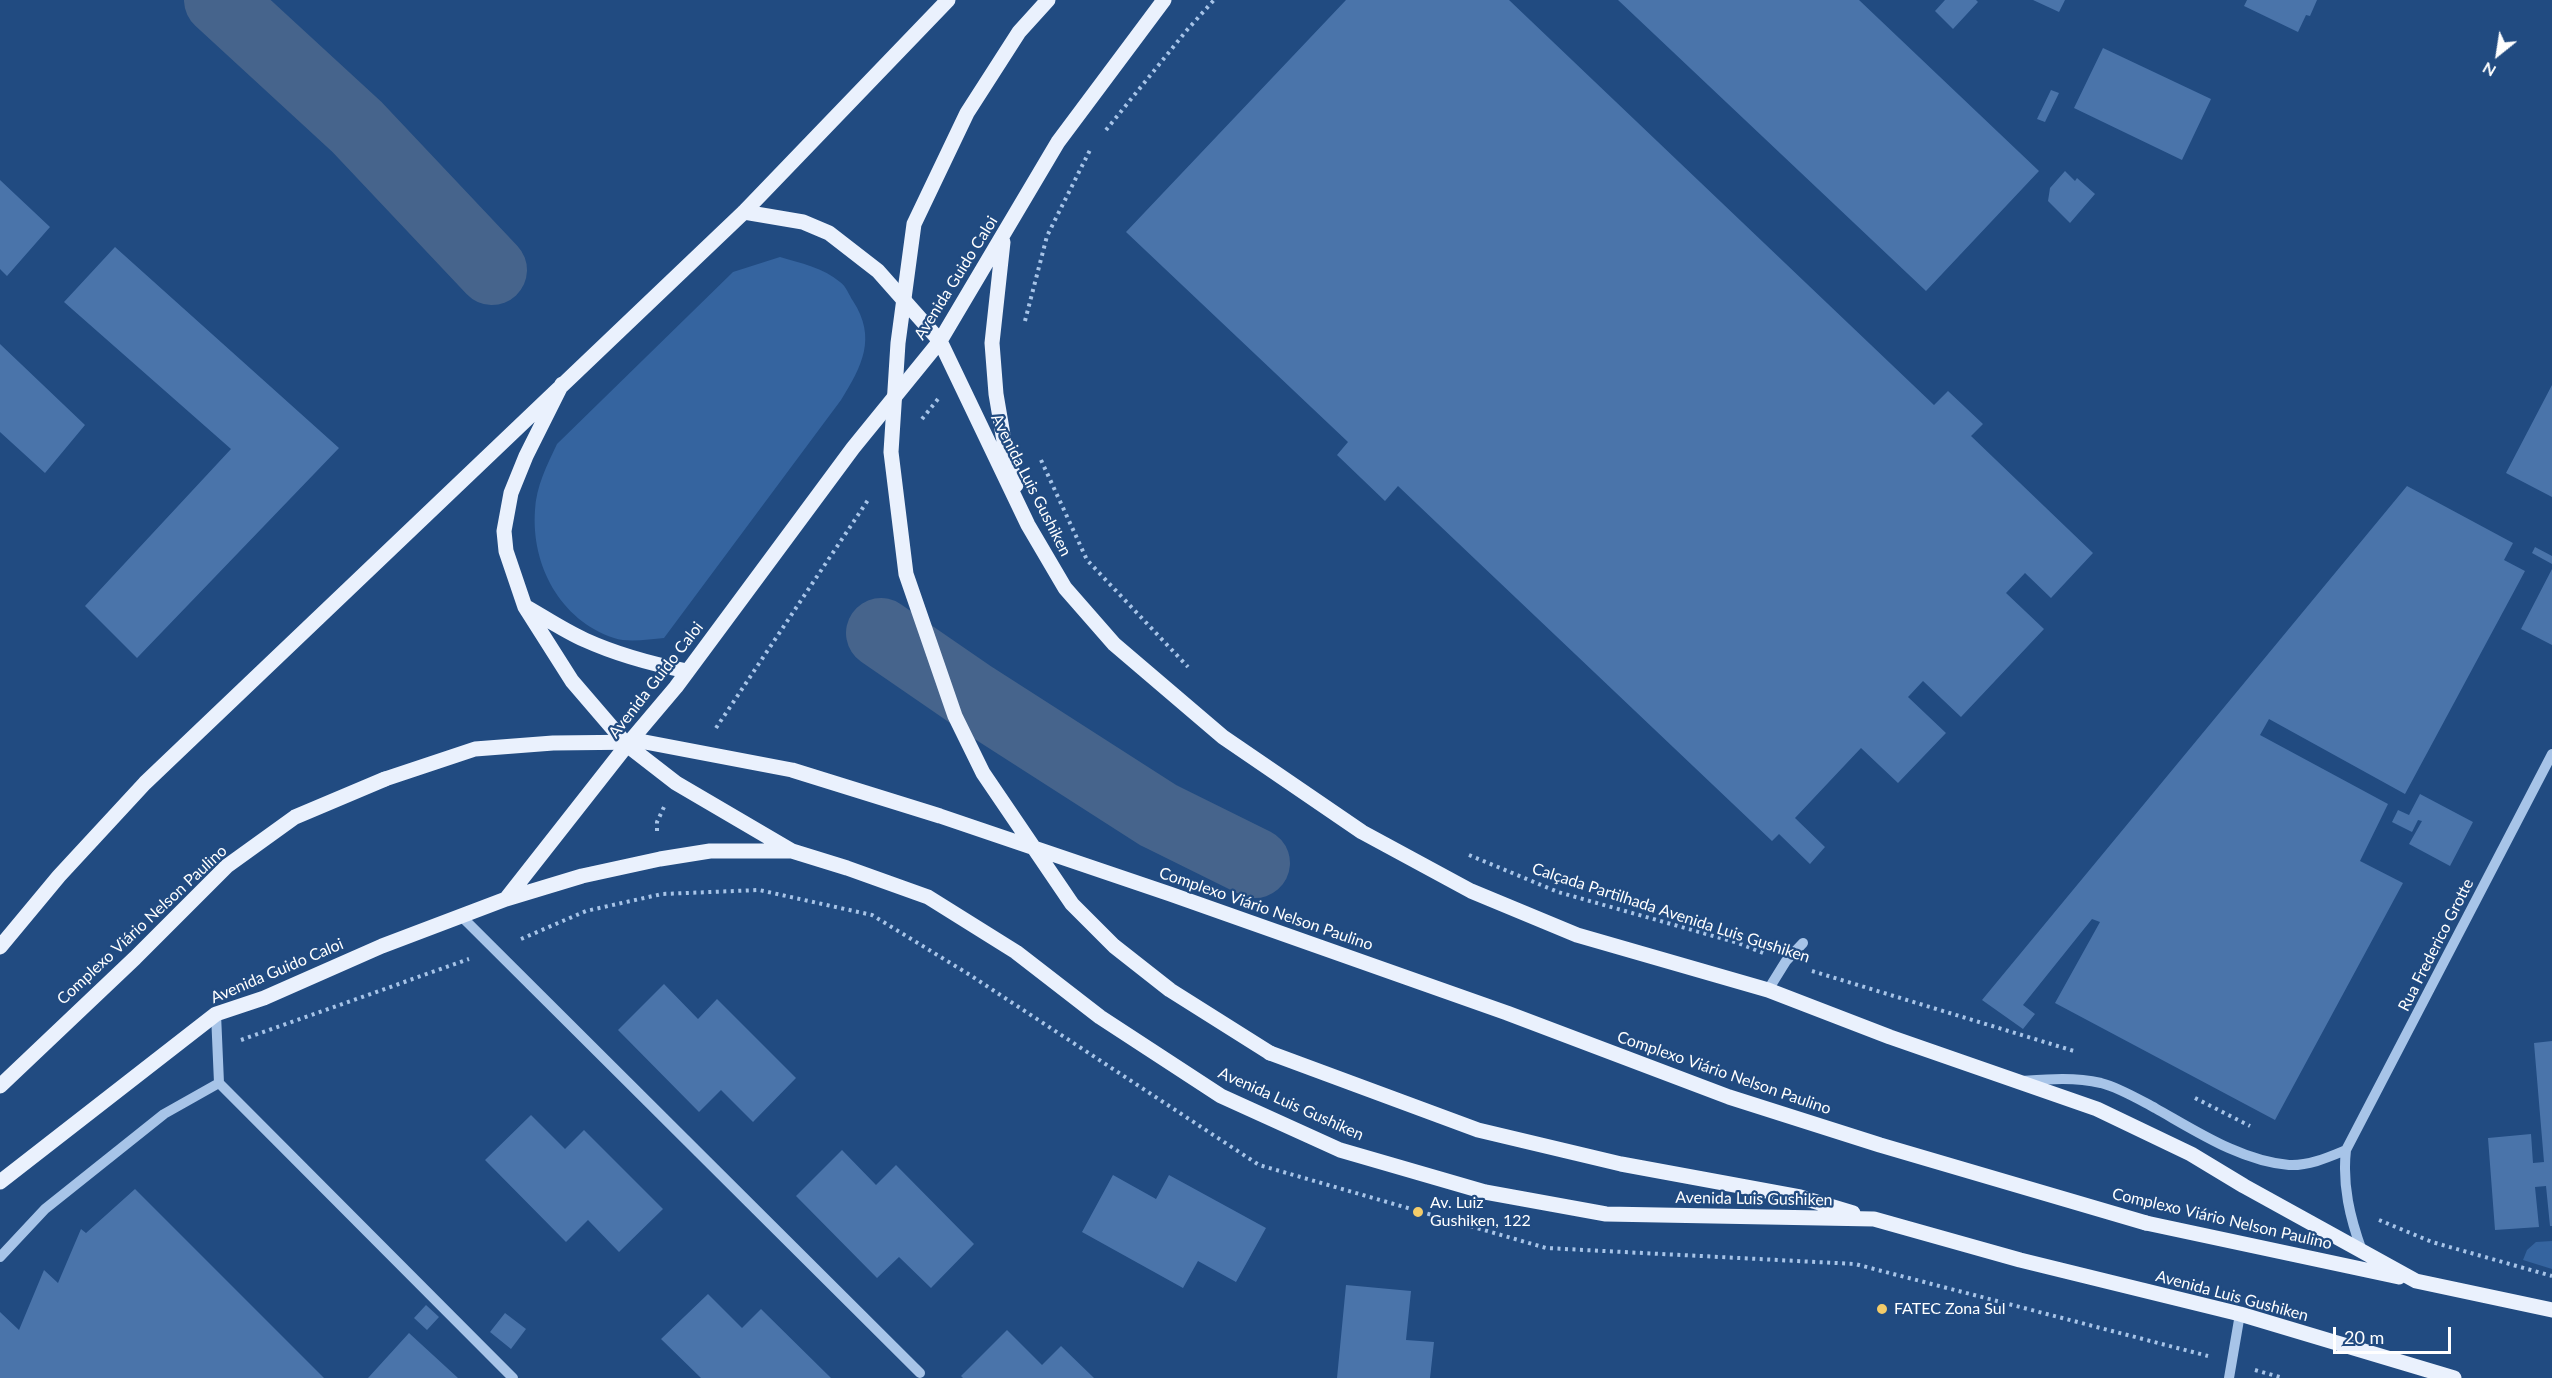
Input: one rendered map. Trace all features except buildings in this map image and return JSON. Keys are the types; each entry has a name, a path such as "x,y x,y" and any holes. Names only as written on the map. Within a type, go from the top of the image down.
{"main road":[{"path":"0,947 59,876 146,783 744,212 948,0"},
{"path":"1048,0 1019,32 967,113 914,224 898,343 891,452 906,574 955,716 983,773 1072,904 1114,946 1170,990 1270,1053 1478,1130 1621,1164 1800,1197 1874,1219"},
{"name":"Avenida Guido Caloi","path":"0,1182 216,1014 264,998 382,946 506,899 687,672 853,448 940,341 1058,142 1164,0"},
{"name":"Avenida Luis Gushiken","path":"744,212 803,222 829,233 878,271 940,341 1028,525 1065,588 1114,644 1223,737 1362,832 1471,891 1577,935 1768,990 2097,1109 2191,1154 2416,1281 2552,1310"},
{"path":"1003,238 992,343 996,394 1004,441 1028,525"},
{"name":"Avenida Luis Gushiken","path":"562,384 526,456 511,493 504,531 506,551 525,607 572,681 627,745 676,783 792,851 928,897 1016,952 1100,1017 1221,1096 1340,1150 1485,1192 1606,1214 1874,1219 2020,1260 2240,1314 2454,1378"},
{"path":"525,607 583,640 648,664 687,672"},
{"name":"Complexo Viário Nelson Paulino","path":"0,1086 135,958 227,866 295,817 385,779 476,749 553,743 645,742 792,771 940,816 1473,1001 1729,1096 1880,1145 2146,1223 2416,1281"},
{"path":"506,899 582,876 660,859 710,851 792,851"}],"street":[{"name":"Rua Frederico Grotte","path":"2362,1251 2346,1195 2344,1164 2346,1150 2552,754"},
{"path":"461,916 921,1373"},
{"path":"1768,990 1786,962 1803,944"},
{"path":"216,1014 219,1083 513,1378"},
{"path":"2020,1081 2067,1078 2102,1084 2131,1095 2256,1159 2291,1165 2317,1162 2346,1150"},
{"path":"0,1257 45,1209 164,1114 219,1083"},
{"path":"2229,1378 2240,1314"}],"path":[{"path":"1105,131 1186,30 1214,0"},
{"path":"1024,325 1047,236 1090,149"},
{"path":"918,426 925,416"},
{"path":"1038,454 1087,560 1188,668"},
{"path":"710,737 873,494"},
{"path":"660,859 657,822 676,783"},
{"name":"Calçada Partilhada Avenida Luis Gushiken","path":"1461,852 1558,892 1738,944 1859,987 2083,1053"},
{"path":"218,1048 495,950 586,911 662,894"},
{"path":"2191,1096 2255,1128"},
{"path":"2369,1216 2432,1242 2552,1276"}],"shaded area":[{"path":"780,257 827,273 846,288 860,314 864,327 864,352 855,375 841,400 664,638 626,640 595,630 564,604 544,570 538,551 535,531 537,493 557,444 733,272"},
{"path":"2552,1241 2552,1269 2523,1260 2527,1250 2536,1242"}],"waterway":[{"path":"219,0 357,127 492,270"},
{"path":"881,633 974,697 1158,815 1255,863"}],"place":[{"name":"Av. Luiz Gushiken, 122","path":"1418,1212"},
{"name":"FATEC Zona Sul","path":"1882,1309"}]}
